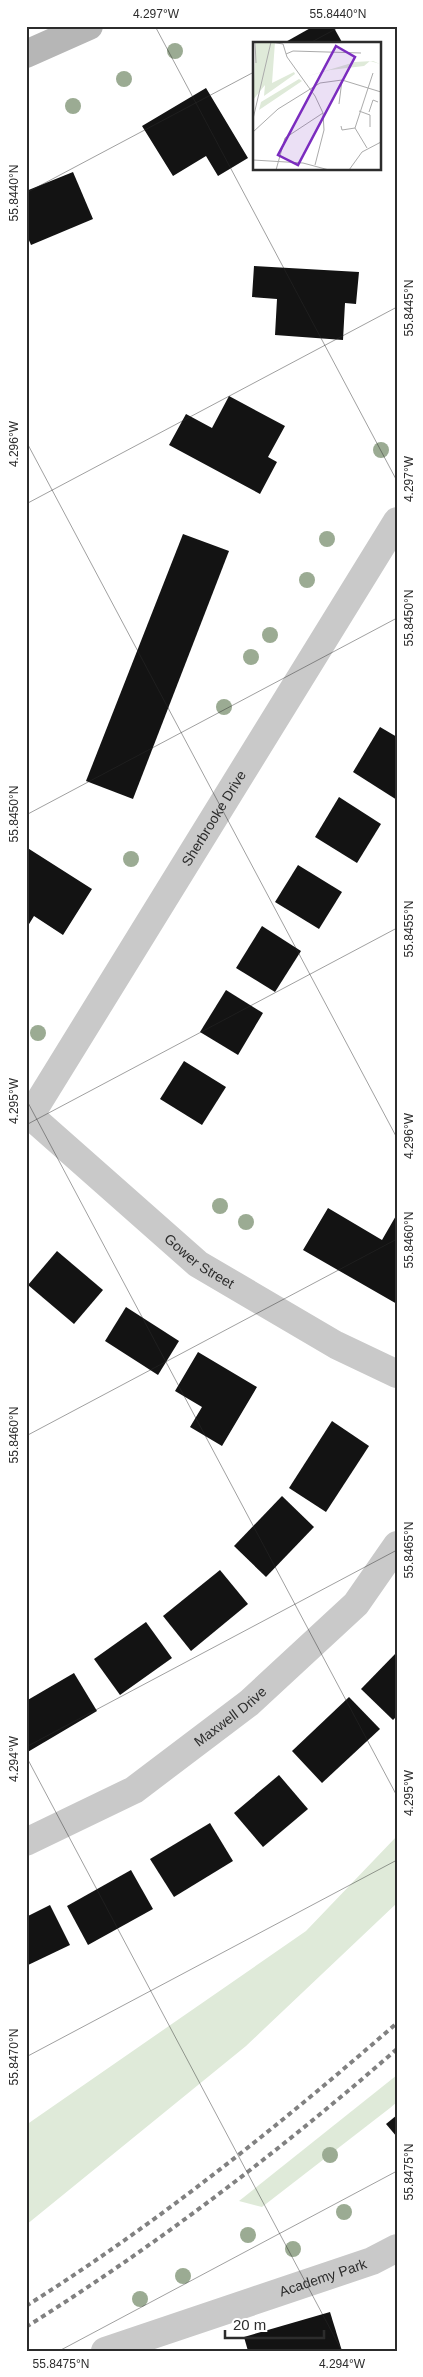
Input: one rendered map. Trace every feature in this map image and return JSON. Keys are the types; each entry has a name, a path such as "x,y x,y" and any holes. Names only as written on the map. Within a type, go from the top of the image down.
{"street":[{"path":"26,54 89,26"},
{"name":"Sherbrooke Drive","path":"28,1114 397,521"},
{"name":"Gower Street","path":"28,1114 198,1264 336,1345 397,1374"},
{"name":"Maxwell Drive","path":"26,1842 134,1790 249,1703 356,1604 397,1545"},
{"name":"Academy Park","path":"105,2351 372,2261 397,2248"}],"green space":[{"path":"397,1836 397,1903 246,2046 26,2225 26,2125 306,1931"},
{"path":"397,2075 397,2102 390,2108 262,2207 239,2201"}],"building":[{"path":"314,26 333,26 342,42 286,42"},
{"path":"206,88 248,158 218,176 206,156 173,176 142,126"},
{"path":"73,172 93,219 31,245 26,233 26,191"},
{"path":"254,266 359,272 356,304 345,303 343,340 275,335 277,299 252,297"},
{"path":"229,396 285,426 268,457 277,462 260,494 169,445 186,414 212,428"},
{"path":"183,534 229,551 133,799 86,781"},
{"path":"380,727 397,737 397,800 353,772"},
{"path":"339,797 381,824 357,863 315,837"},
{"path":"26,847 92,889 63,935 34,916 26,929"},
{"path":"298,865 342,892 319,929 275,902"},
{"path":"262,926 301,951 275,992 236,968"},
{"path":"226,990 263,1013 238,1055 200,1032"},
{"path":"184,1061 226,1087 202,1125 160,1099"},
{"path":"328,1208 382,1240 397,1214 397,1304 303,1250"},
{"path":"57,1251 103,1290 74,1324 28,1285"},
{"path":"126,1307 179,1341 158,1375 105,1341"},
{"path":"198,1352 257,1387 222,1446 190,1427 202,1407 175,1391"},
{"path":"332,1421 369,1446 326,1512 289,1488"},
{"path":"282,1496 314,1527 266,1577 234,1546"},
{"path":"220,1570 248,1604 191,1651 163,1616"},
{"path":"146,1622 172,1658 120,1695 94,1659"},
{"path":"397,1652 397,1716 393,1720 361,1689"},
{"path":"74,1673 97,1711 26,1753 26,1701"},
{"path":"349,1697 380,1729 322,1783 292,1751"},
{"path":"279,1775 308,1809 263,1847 234,1813"},
{"path":"210,1823 233,1861 174,1897 150,1859"},
{"path":"131,1870 153,1909 88,1945 67,1906"},
{"path":"50,1905 70,1945 26,1966 26,1917"},
{"path":"397,2115 397,2137 386,2124"},
{"path":"330,2312 342,2351 248,2351 244,2337"}],"railway":[{"path":"26,2306 123,2241 217,2172 308,2099 397,2023"},
{"path":"26,2327 75,2296 217,2196 308,2124 397,2049"}]}
